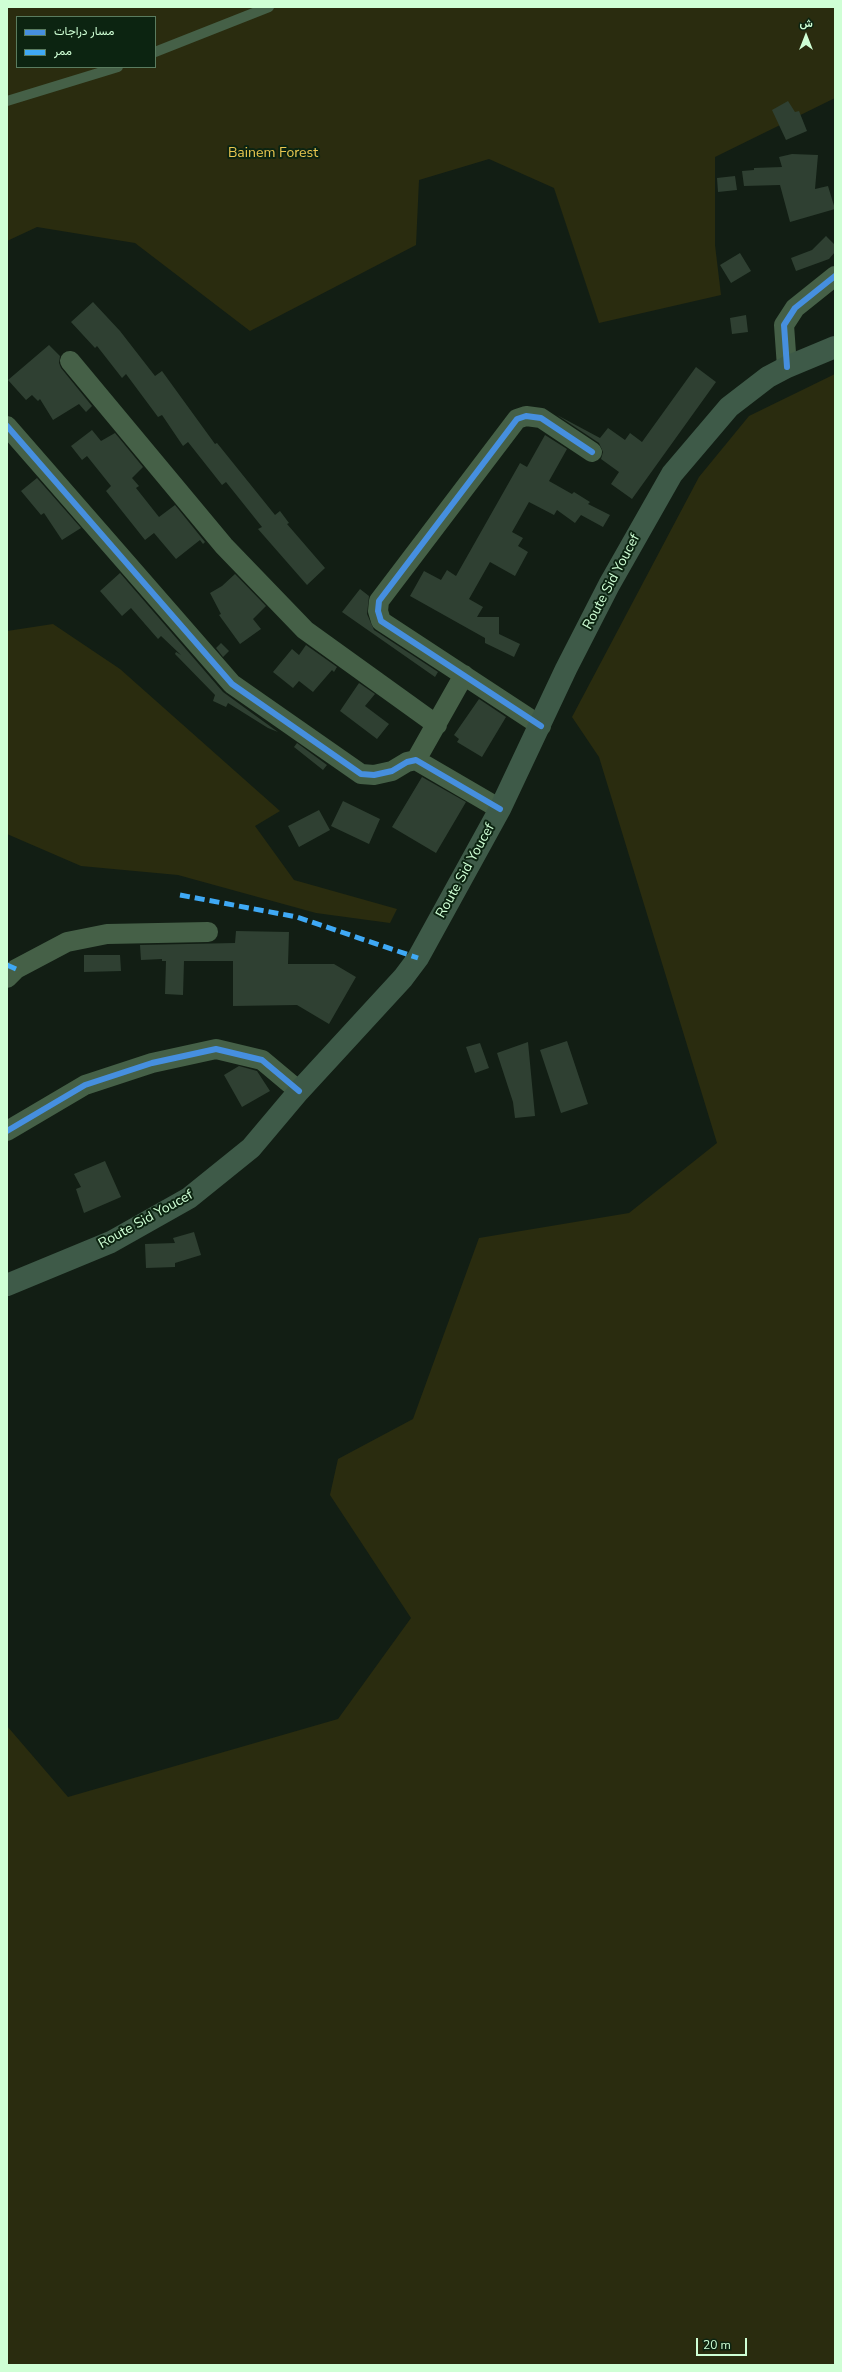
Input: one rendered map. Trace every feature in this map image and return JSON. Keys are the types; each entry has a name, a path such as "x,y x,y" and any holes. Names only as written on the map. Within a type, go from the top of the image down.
{"main road":[{"name":"Route Sid Youcef","path":"7,1285 111,1242 189,1198 251,1148 298,1091 403,978 418,958 500,809 541,726 566,669 609,585 672,474 729,406 768,377 787,367 835,347"}],"street":[{"path":"787,367 784,325 795,308 835,276"},
{"path":"70,361 224,546 304,630 437,725"},
{"path":"541,726 381,621 378,611 380,601 517,419 526,416 541,418 592,452"},
{"path":"7,426 232,684 361,774 374,775 392,771 406,762 416,760 500,809"},
{"path":"416,760 464,675"},
{"path":"7,978 16,969 67,942 107,934 208,932"},
{"path":"7,1131 85,1085 152,1063 216,1049 262,1060 298,1091"}],"lane":[{"path":"156,52 269,7"},
{"path":"7,101 115,68"}],"green space":[{"name":"Bainem Forest","path":"7,7 835,7 835,98 715,157 715,245 721,295 599,323 554,188 489,159 419,180 416,245 250,331 135,243 37,227 7,241"},
{"path":"835,374 835,2365 7,2365 7,1726 68,1797 338,1719 411,1618 330,1495 338,1459 413,1419 479,1238 629,1213 717,1143 599,757 572,717 699,477 749,416"},
{"path":"53,624 120,669 280,811 255,826 294,880 397,909 390,923 316,913 178,875 81,866 7,834 7,631"}],"building":[{"path":"788,101 795,112 799,111 807,131 786,140 772,110"},
{"path":"792,154 818,155 815,189 828,186 835,209 790,222 780,185 744,186 742,171 754,170 754,168 782,167 779,157"},
{"path":"735,176 737,190 718,192 717,178"},
{"path":"826,236 835,245 835,252 829,259 796,271 791,258 812,250"},
{"path":"740,253 751,271 731,283 720,265"},
{"path":"93,302 120,331 155,376 162,371 215,444 217,443 275,515 280,511 289,523 287,524 325,568 307,585 258,529 262,527 226,482 222,485 188,442 183,446 162,415 158,417 126,374 122,378 97,346 95,348 71,322"},
{"path":"746,315 748,332 732,334 730,318"},
{"path":"49,345 60,356 59,363 61,368 92,406 86,412 79,404 53,420 40,399 38,401 32,395 26,400 8,380"},
{"path":"696,367 716,382 632,499 611,484 619,472 601,459 603,452 599,443 557,415 600,438 608,428 625,440 630,433 642,442"},
{"path":"92,430 101,441 115,433 143,467 132,478 139,486 136,488 159,517 175,505 205,542 203,544 200,540 176,559 154,533 145,540 106,491 111,486 87,456 82,460 71,446"},
{"path":"545,435 567,449 549,481 572,494 574,492 590,502 588,504 610,515 603,527 581,515 575,523 557,510 554,515 529,502 512,532 523,538 518,546 528,552 515,576 490,562 469,599 483,607 477,617 499,617 499,634 520,644 514,657 485,643 485,638 410,596 424,571 441,580 447,570 456,576 520,463 527,467"},
{"path":"37,478 81,528 62,540 44,513 41,515 21,491"},
{"path":"120,573 223,692 278,732 268,728 228,703 226,707 213,701 215,695 175,654 176,652 181,655 161,636 158,639 131,608 122,616 100,591"},
{"path":"235,574 266,606 253,619 261,629 240,644 219,615 221,614 210,593 222,586"},
{"path":"360,589 369,596 367,614 374,630 438,672 435,677 342,612"},
{"path":"221,643 229,651 223,657 216,648"},
{"path":"306,645 337,667 334,672 332,670 313,692 299,681 293,688 273,672 292,649 299,655"},
{"path":"359,683 375,694 365,706 389,724 377,739 340,711"},
{"path":"479,699 506,717 482,757 457,742 459,739 454,735"},
{"path":"297,743 327,765 323,770 294,747"},
{"path":"422,777 466,802 436,853 392,827"},
{"path":"343,801 380,819 369,844 331,826"},
{"path":"319,810 330,830 299,847 288,826"},
{"path":"236,931 289,932 288,964 334,964 356,977 329,1024 297,1005 233,1006 233,961 184,961 183,995 165,994 166,961 162,961 162,959 141,960 140,945 235,943"},
{"path":"84,955 120,955 121,971 84,972"},
{"path":"567,1041 588,1104 561,1113 540,1050"},
{"path":"528,1042 535,1116 515,1118 513,1102 497,1053"},
{"path":"480,1043 489,1068 475,1073 466,1047"},
{"path":"239,1066 257,1071 270,1091 242,1107 224,1075"},
{"path":"105,1161 121,1197 84,1213 76,1189 81,1187 74,1174"},
{"path":"194,1232 201,1255 175,1263 175,1267 146,1268 145,1244 175,1243 173,1238"}],"marked path":[{"path":"180,895 297,917 418,958"},
{"path":"7,965 16,969"}],"cycle path":[{"path":"787,367 784,325 795,308 835,276"},
{"path":"541,726 381,621 378,611 379,601 517,419 526,416 541,418 592,452"},
{"path":"7,426 232,684 361,774 374,775 392,771 407,762 416,760 500,809"},
{"path":"7,1131 85,1085 152,1063 216,1049 262,1060 299,1091"}]}
